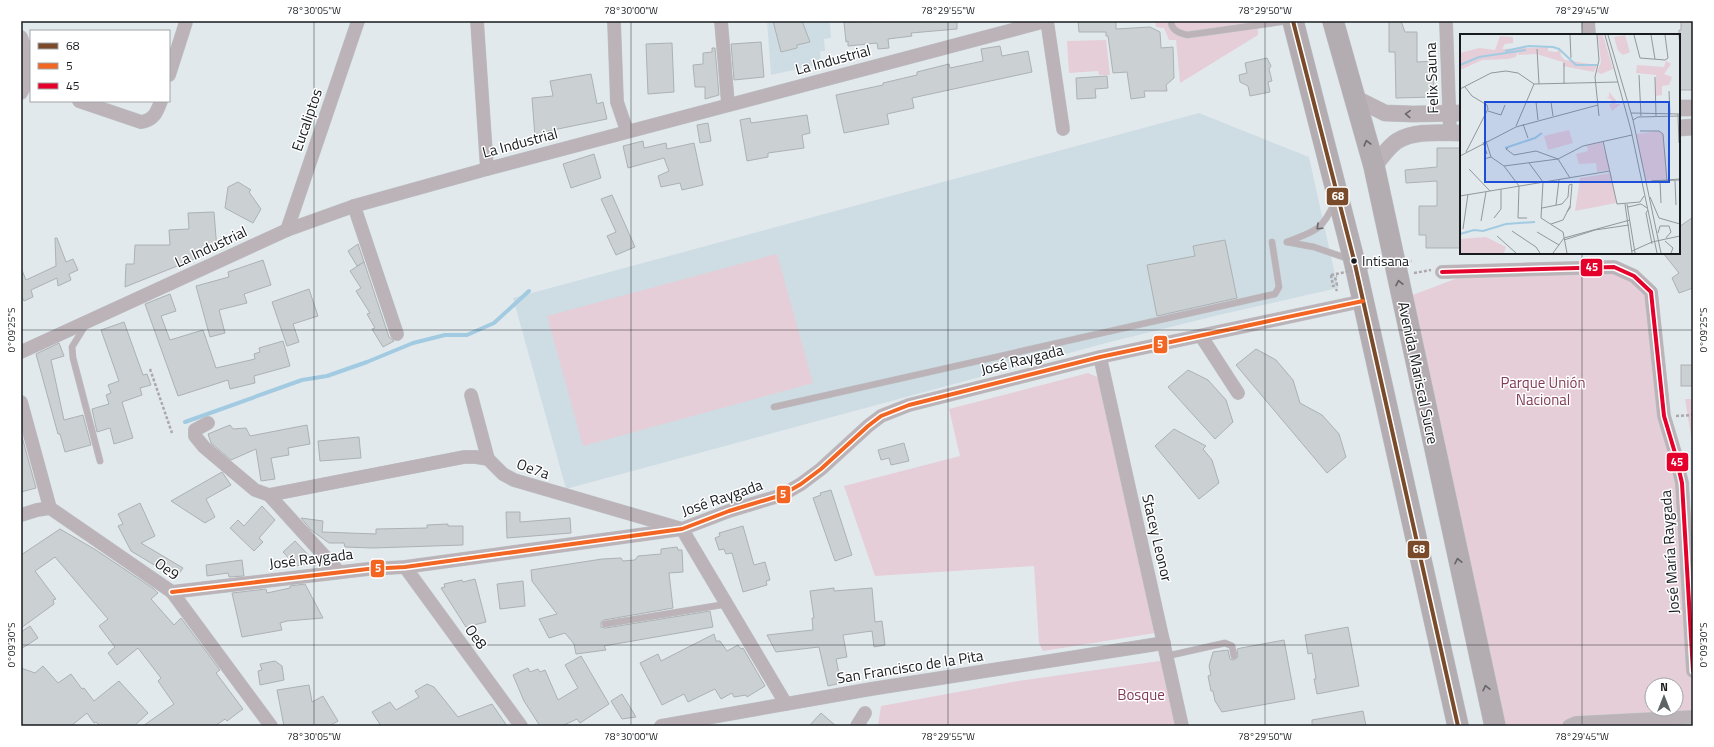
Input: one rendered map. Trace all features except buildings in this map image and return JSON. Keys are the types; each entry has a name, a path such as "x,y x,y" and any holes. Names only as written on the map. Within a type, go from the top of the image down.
{"main road":[{"path":"1293,21 1354,260 1458,726"},
{"name":"Avenida Mariscal Sucre","path":"1333,21 1374,166 1495,726"}],"street":[{"name":"Eucaliptos","path":"287,230 358,21"},
{"path":"476,21 487,169"},
{"path":"614,21 617,102 628,131"},
{"path":"721,21 728,104"},
{"name":"La Industrial","path":"21,352 287,230 354,206 728,104 1047,21"},
{"path":"1047,21 1063,128"},
{"name":"Felix Sauna","path":"1446,21 1456,133"},
{"path":"1588,21 1589,34"},
{"path":"170,71 186,22"},
{"path":"21,37 27,67 26,87"},
{"path":"1355,98 1385,113 1455,114"},
{"path":"82,102 141,122 147,121 155,115 160,102"},
{"path":"1680,108 1693,108"},
{"path":"1680,128 1693,128"},
{"path":"1374,166 1396,142 1406,137 1420,134 1456,133"},
{"path":"354,206 397,334"},
{"name":"José María Raygada","path":"1442,272 1614,267 1634,276 1652,292 1664,416 1682,483 1693,671"},
{"name":"José Raygada","path":"172,592 339,572 405,567 682,528 788,491 801,484 821,469 881,416 901,408 1100,357 1363,300"},
{"path":"1201,336 1238,393"},
{"name":"Stacey Leonor","path":"1100,357 1182,726"},
{"path":"269,495 464,457 488,459 470,396"},
{"path":"21,402 50,508 21,515"},
{"path":"208,423 195,430 194,433 199,442 255,490 269,495 339,572"},
{"name":"Oe7a","path":"488,459 503,474 514,480 682,528"},
{"name":"Oe9","path":"50,508 172,592 271,726"},
{"path":"682,528 786,704"},
{"name":"Oe8","path":"405,567 521,726"},
{"name":"San Francisco de la Pita","path":"660,726 683,724 871,689 1166,650"},
{"path":"857,726 865,712"},
{"path":"1569,726 1576,723 1693,717"}],"lane":[{"path":"1171,21 1171,26 1177,32 1187,35 1287,21"},
{"path":"1337,197 1329,216 1318,230 1287,242 1314,247 1354,260"},
{"path":"774,407 1275,294 1279,287 1272,242"},
{"path":"88,321 72,347 73,358 100,461"},
{"path":"605,624 726,604"},
{"path":"1166,650 1225,643 1232,646 1234,656"}],"path":[{"path":"1337,276 1335,277 1337,285 1333,286 1331,275 1412,261"},
{"path":"150,369 172,433"}],"shaded area":[{"path":"767,21 830,21 831,38 824,39 825,51 820,51 821,64 771,75"},
{"path":"1199,113 1309,157 1338,288 1110,342 566,489 513,298"}],"green space":[{"path":"1155,21 1264,21 1265,25 1258,29 1258,35 1180,83 1176,40 1169,40 1164,28 1156,27"},
{"path":"1106,40 1110,75 1099,75 1098,71 1069,73 1067,41"},
{"path":"777,254 813,383 583,446 547,316"},
{"name":"Parque Unión Nacional","path":"1614,267 1651,292 1654,325 1682,483 1693,671 1693,717 1569,726 1495,726 1402,299 1463,276"},
{"path":"1088,373 1097,377 1102,385 1155,633 1043,651 1039,643 1034,566 875,576 844,486 960,456 949,409"},
{"path":"1685,399 1693,399 1693,448"},
{"name":"Bosque","path":"1167,660 1180,726 878,726 881,706 1018,681"}],"waterway":[{"path":"185,422 302,380 327,376 367,362 413,343 445,335 467,335 494,323 529,291"}],"transit line":[{"name":"68","path":"1293,21 1354,260 1458,726"},
{"name":"45","path":"1442,272 1614,267 1634,276 1651,292 1664,416 1682,483 1693,671"},
{"name":"5","path":"172,592 368,569 405,567 682,529 729,511 782,495 801,484 821,469 881,416 909,405 1100,357 1363,301"}],"place":[{"name":"Intisana","path":"1354,261"}]}
